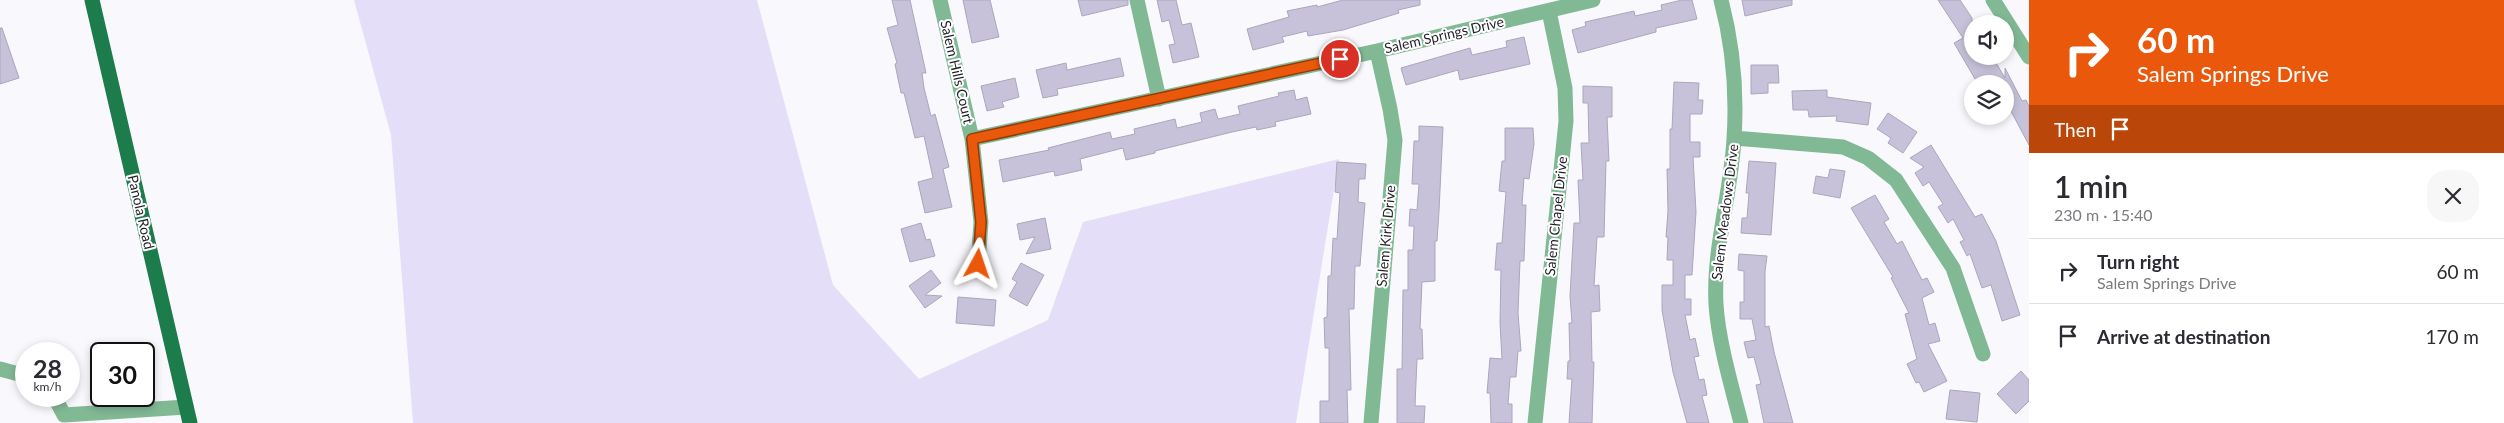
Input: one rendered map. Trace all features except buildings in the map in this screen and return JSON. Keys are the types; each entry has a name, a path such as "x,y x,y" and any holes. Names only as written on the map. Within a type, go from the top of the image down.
{"main road":[{"name":"Panola Road","path":"92,0 190,423"}],"street":[{"name":"Salem Hills Court","path":"940,0 972,139 981,222 978,264"},
{"path":"1137,0 1159,99"},
{"name":"Salem Springs Drive","path":"972,139 1377,51 1593,0"},
{"name":"Salem Meadows Drive","path":"1722,0 1733,55 1734,138 1717,269 1716,306 1729,377 1741,423"},
{"path":"1993,0 2029,56"},
{"name":"Salem Chapel Drive","path":"1535,423 1566,122 1565,88 1548,10"},
{"name":"Salem Kirk Drive","path":"1371,423 1395,140 1377,51"},
{"path":"1734,138 1843,147 1868,158 1896,180 1953,268 1984,354"},
{"path":"0,369 15,373"},
{"path":"60,407 64,415 186,407"}],"shaded area":[{"path":"354,0 757,0 833,285 919,379 1048,320 1083,222 1339,159 1296,423 413,423 391,135"}],"route":[{"path":"978,264 981,222 972,139 1340,59"}]}
